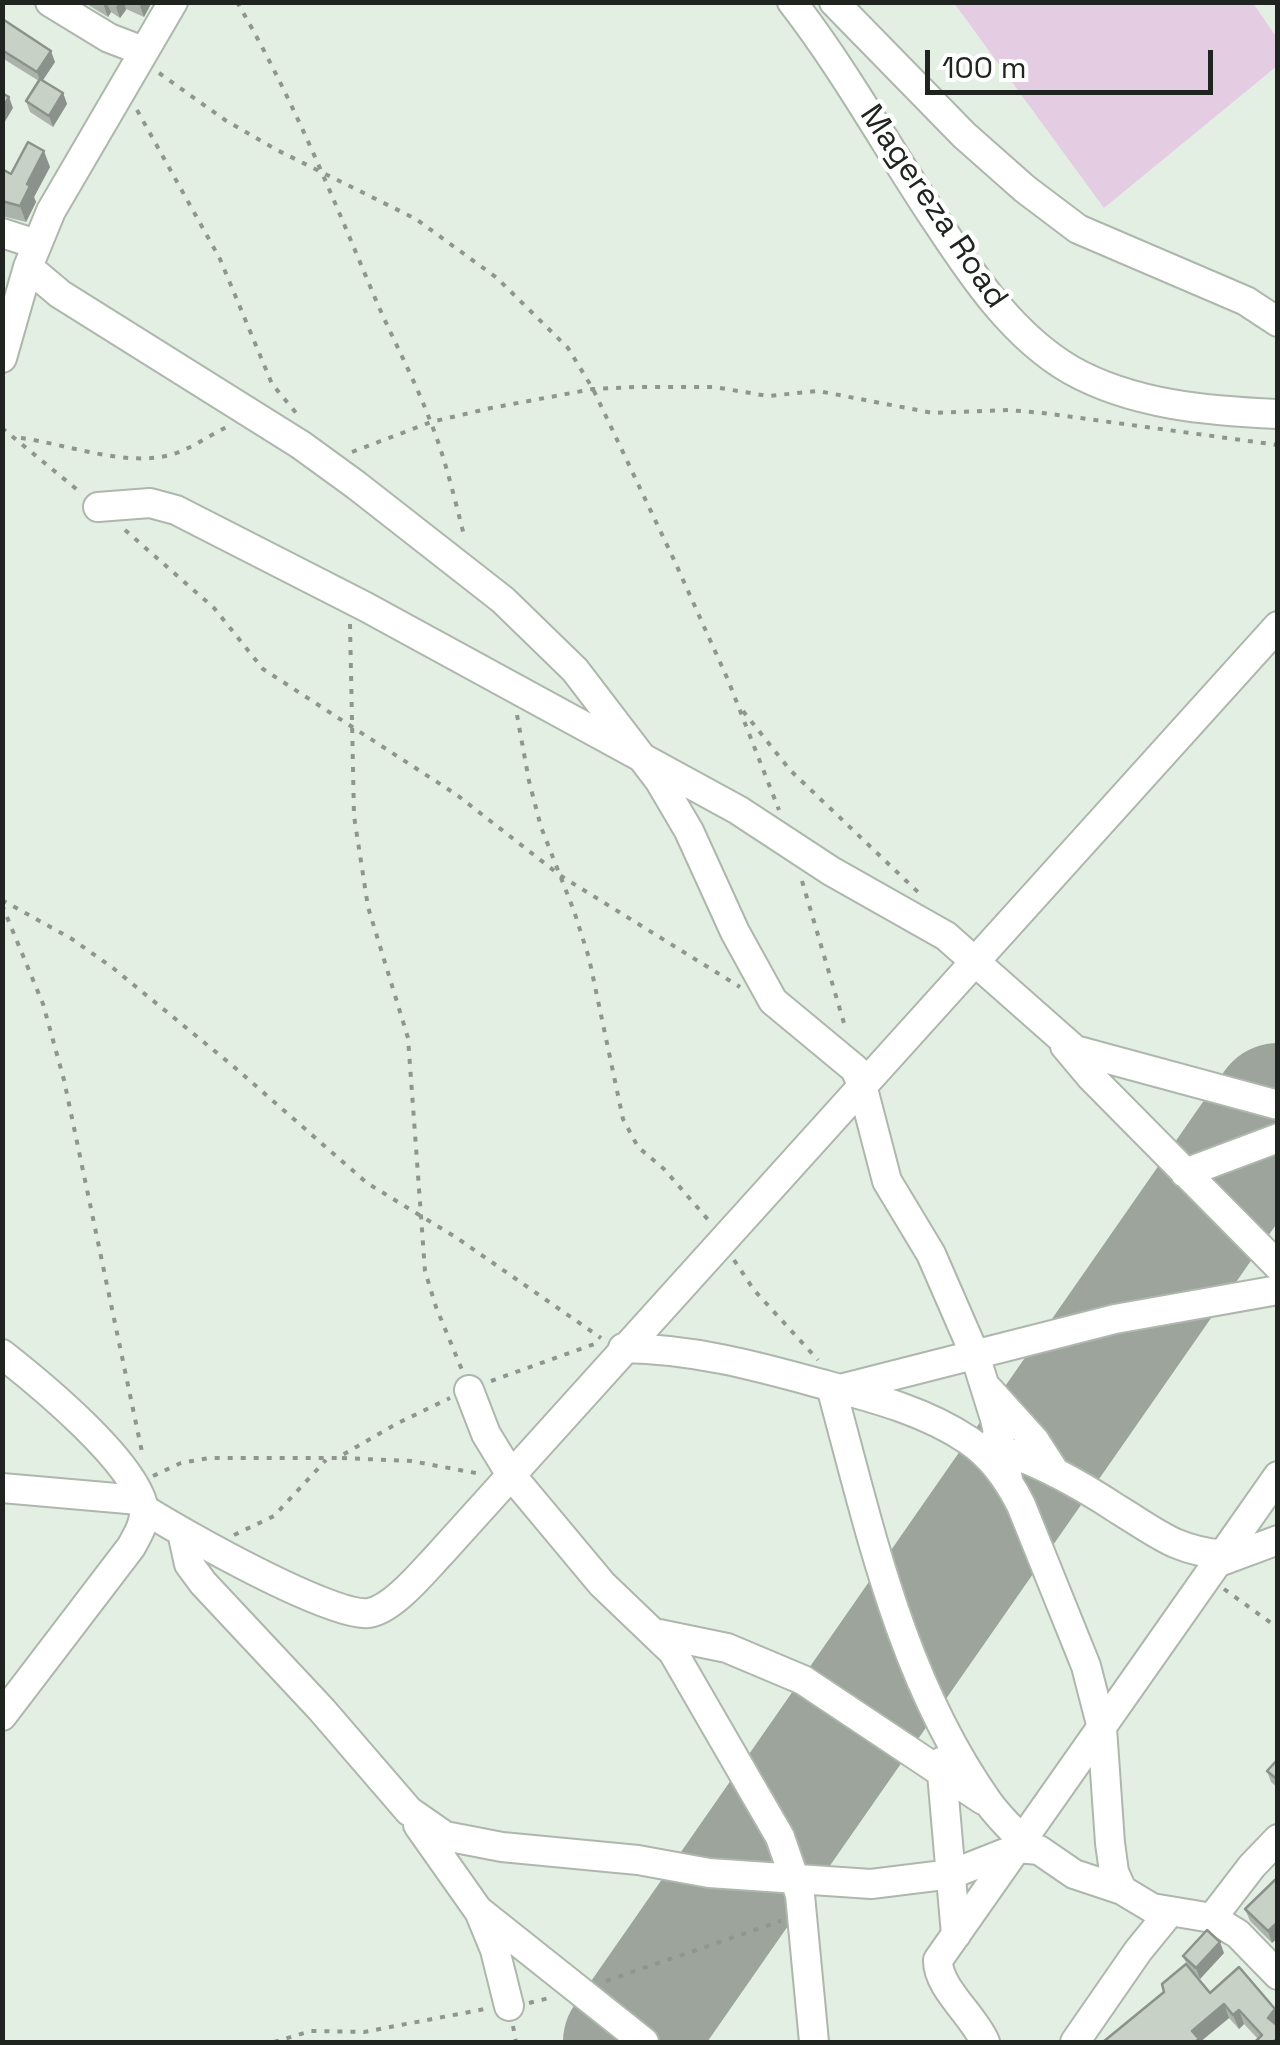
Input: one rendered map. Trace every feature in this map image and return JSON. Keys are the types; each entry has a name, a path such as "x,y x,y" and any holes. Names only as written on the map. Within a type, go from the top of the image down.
{"street":[{"path":"50,2 140,55"},
{"path":"2,358 32,256 122,84 173,2"},
{"name":"Magereza Road","path":"792,2 829,50 965,265 1001,310 1037,344 1071,370 1158,400 1208,411 1278,414"},
{"path":"834,2 964,135 1025,190 1078,228 1228,293 1278,322"},
{"path":"2,234 32,256 60,294 256,415 474,575 575,670 642,757 689,831 754,970 781,1009 859,1077 887,1181 931,1254 975,1355 1008,1479 1086,1666 1102,1728 1114,1872 1127,1895 1138,1952"},
{"path":"98,508 150,503 176,510 642,757 946,936 1061,1041 1091,1077 1278,1266"},
{"path":"2,1354 60,1400 141,1494 193,1538 336,1608 370,1613 398,1597 508,1479 722,1240 859,1077 974,962 1278,626"},
{"path":"1061,1041 1093,1056 1278,1105"},
{"path":"1185,1174 1278,1138"},
{"path":"835,1388 1115,1319 1278,1290"},
{"path":"623,1348 708,1354 900,1406 970,1442 1056,1473 1163,1539 1217,1565 1278,1540"},
{"path":"835,1388 899,1625 939,1721 988,1803 1023,1845 1089,1881 1170,1913 1188,1912 1212,1918 1238,1934 1278,1976"},
{"path":"986,1388 1034,1441 1056,1473"},
{"path":"469,1390 508,1479 602,1584 673,1652 780,1837 798,1880 814,2042"},
{"path":"970,1442 1008,1479"},
{"path":"985,2042 972,2016 941,1978 938,1960 1023,1845 1278,1476"},
{"path":"2,1488 141,1494"},
{"path":"2,1716 131,1547 142,1526 141,1494"},
{"path":"193,1538 189,1564 202,1583 409,1811 478,1910 496,1950 509,2006"},
{"path":"658,1634 727,1648 803,1680 988,1803"},
{"path":"939,1721 956,1935"},
{"path":"409,1811 445,1836 469,1842 621,1858 710,1873 798,1880 871,1884 952,1874 1023,1845"},
{"path":"1212,1918 1278,1839"},
{"path":"478,1910 644,2042"},
{"path":"1076,2042 1170,1913"}],"path":[{"path":"236,2 291,107 431,422 474,575"},
{"path":"140,55 242,130 416,219 497,278 568,348 594,390 683,579 791,843"},
{"path":"122,84 220,260 272,384 298,414 319,458 431,422 594,390 714,388 768,396 818,391 933,412 1043,413 1278,445"},
{"path":"16,437 101,454 160,457 185,450 256,415"},
{"path":"2,428 214,608 263,669 486,815 560,876 781,1009"},
{"path":"350,599 354,816 368,907 408,1038 425,1272 469,1390"},
{"path":"513,688 528,781 589,958 623,1119 630,1136 698,1206 754,1290 814,1354 835,1388"},
{"path":"739,708 790,770 926,902"},
{"path":"802,878 859,1077"},
{"path":"2,903 72,939 113,968 197,1034 367,1182 604,1340 469,1390 396,1424 337,1458"},
{"path":"2,903 43,1004 64,1080 141,1494 181,1463 209,1458 337,1458 442,1465 508,1479"},
{"path":"193,1538 256,1527 274,1516 326,1460"},
{"path":"1217,1565 1246,1603 1278,1628"}],"shaded area":[{"path":"954,3 1253,3 1277,38 1277,66 1104,208"}],"building":[{"path":"4,20 51,51 37,72 2,50"},
{"path":"40,79 63,93 49,116 26,101"},
{"path":"28,142 44,151 20,206 2,201 2,169 11,174"},
{"path":"1278,1759 1278,1780 1267,1771"},
{"path":"1278,1877 1278,1922 1268,1931 1245,1909"},
{"path":"1207,1930 1220,1942 1196,1968 1183,1956"},
{"path":"1186,1964 1210,1993 1239,1967 1275,2009 1268,2018 1278,2026 1278,2038 1273,2042 1255,2042 1262,2035 1239,2010 1233,2015 1224,2004 1192,2031 1199,2039 1195,2042 1103,2042 1164,1992 1162,1984"}],"runway":[{"path":"628,2042 1278,1108"}]}
